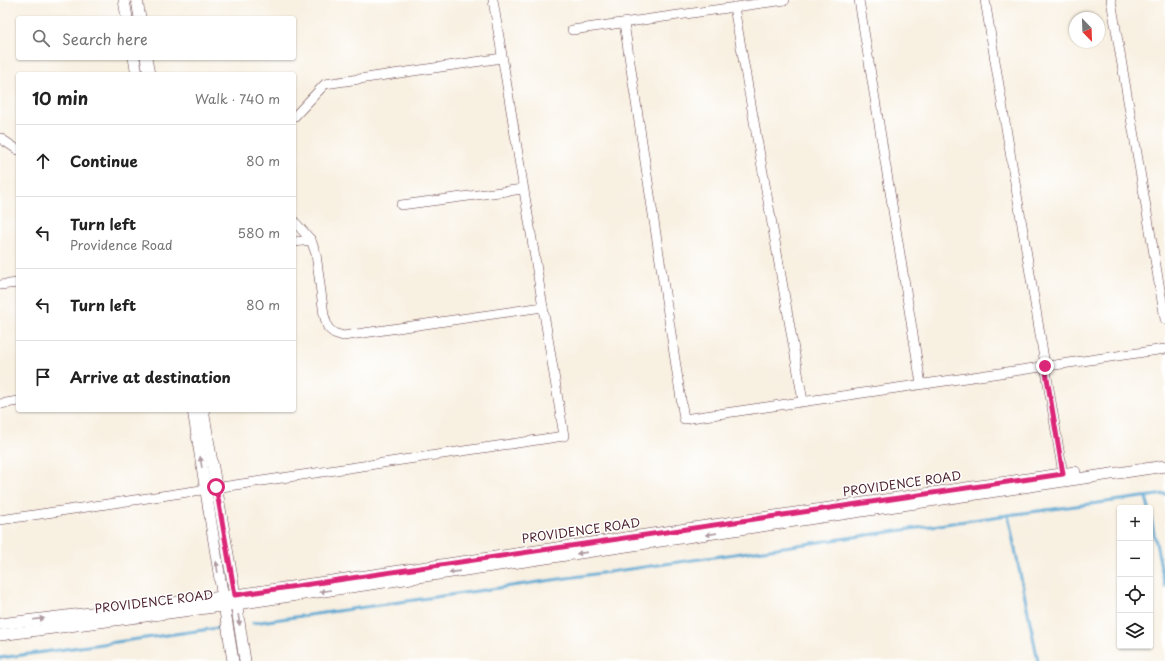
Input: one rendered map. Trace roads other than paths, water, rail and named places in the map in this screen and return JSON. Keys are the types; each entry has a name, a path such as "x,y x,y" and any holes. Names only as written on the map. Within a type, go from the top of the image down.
{"street":[{"path":"137,0 140,16"},
{"path":"0,520 564,436 492,0"},
{"path":"572,30 785,0"},
{"path":"859,0 921,384"},
{"path":"985,0 1063,474"},
{"path":"1111,0 1165,319"},
{"path":"122,2 126,16"},
{"path":"734,7 803,402"},
{"path":"624,22 684,419 1165,349"},
{"path":"296,114 325,84 502,58"},
{"path":"134,60 137,72"},
{"path":"146,60 149,72"},
{"path":"0,138 16,149"},
{"path":"401,205 523,189"},
{"path":"296,222 310,240 316,254 324,315 328,328 334,333 343,336 542,307"},
{"path":"296,242 310,240"},
{"path":"0,285 16,283"},
{"path":"0,404 16,401"},
{"path":"193,412 236,600 245,661"},
{"path":"204,412 223,601 233,661"},
{"name":"PROVIDENCE ROAD","path":"236,600 1165,459"},
{"name":"PROVIDENCE ROAD","path":"0,624 236,600 1165,466"},
{"name":"PROVIDENCE ROAD","path":"0,635 223,601"}],"waterway":[{"path":"253,623 1165,494"},
{"path":"1146,497 1148,505"},
{"path":"1008,515 1038,661"},
{"path":"1153,528 1165,586"},
{"path":"0,658 218,628"}]}
